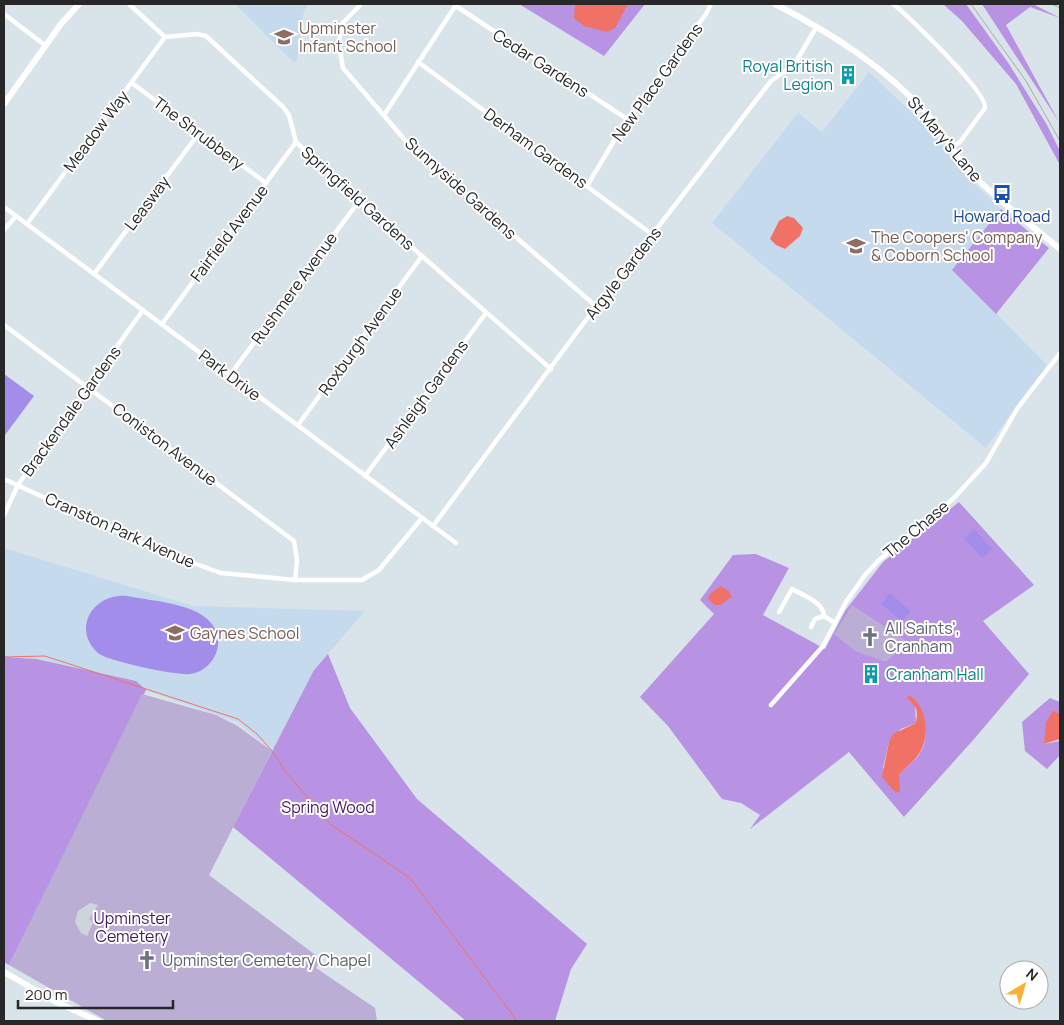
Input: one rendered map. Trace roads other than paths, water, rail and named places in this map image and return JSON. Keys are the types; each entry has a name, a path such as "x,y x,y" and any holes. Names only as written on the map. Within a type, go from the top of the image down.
{"main road":[{"path":"4,104 79,4"},
{"name":"St Mary's Lane","path":"776,4 817,26 858,53 905,92 931,118 967,168 985,186 1060,249"},
{"path":"4,972 56,1002 98,1021"}],"street":[{"path":"128,4 165,37"},
{"name":"Sunnyside Gardens","path":"361,4 341,25 340,57 343,68 411,147 597,307"},
{"name":"New Place Gardens","path":"587,186 627,119 706,14 711,4"},
{"path":"893,4 965,74 986,101 985,108 960,142 952,147"},
{"path":"384,115 456,5"},
{"name":"Cedar Gardens","path":"456,5 627,119"},
{"path":"4,14 46,46"},
{"name":"Argyle Gardens","path":"433,526 597,307 771,80 794,65 817,26"},
{"name":"Springfield Gardens","path":"165,37 197,34 206,36 283,106 289,115 296,142 359,201 551,369"},
{"name":"Meadow Way","path":"27,224 165,37"},
{"name":"Derham Gardens","path":"418,62 653,235"},
{"name":"The Shrubbery","path":"132,83 266,183"},
{"name":"Leasway","path":"94,274 199,133"},
{"name":"Fairfield Avenue","path":"162,324 296,142"},
{"name":"Rushmere Avenue","path":"230,375 359,201"},
{"name":"Park Drive","path":"4,207 456,543"},
{"path":"4,230 16,216"},
{"name":"Roxburgh Avenue","path":"298,425 422,256"},
{"name":"Brackendale Gardens","path":"4,515 18,485 143,310"},
{"name":"Ashleigh Gardens","path":"365,476 486,313"},
{"name":"Coniston Avenue","path":"4,325 294,541 297,560 295,580"},
{"name":"The Chase","path":"771,705 823,646 861,581 878,561 953,498 986,463 1017,409 1060,353"},
{"name":"Cranston Park Avenue","path":"4,478 160,551 221,573 295,580 362,580 379,570 422,518"},
{"path":"779,612 792,589 819,605 824,610 824,616"},
{"path":"824,616 835,623"},
{"path":"811,627 816,619 824,616"}],"waterway":[{"path":"4,657 45,656 238,719 257,734 272,751 285,771 330,824 410,878 517,1021"}],"railway":[{"path":"971,4 1026,81 1060,141"},
{"path":"1052,4 1060,8"}],"place":[{"name":"Upminster Infant School","path":"284,37"},
{"name":"Royal British Legion","path":"848,75"},
{"name":"Howard Road","path":"1002,194"},
{"name":"The Coopers' Company & Coborn School","path":"856,246"},
{"name":"Gaynes School","path":"175,633"},
{"name":"All Saints', Cranham","path":"870,637"},
{"name":"Cranham Hall","path":"871,674"},
{"name":"Upminster Cemetery Chapel","path":"147,960"}],"park label":[{"name":"Spring Wood","path":"328,807"},
{"name":"Upminster Cemetery","path":"132,927"}]}
